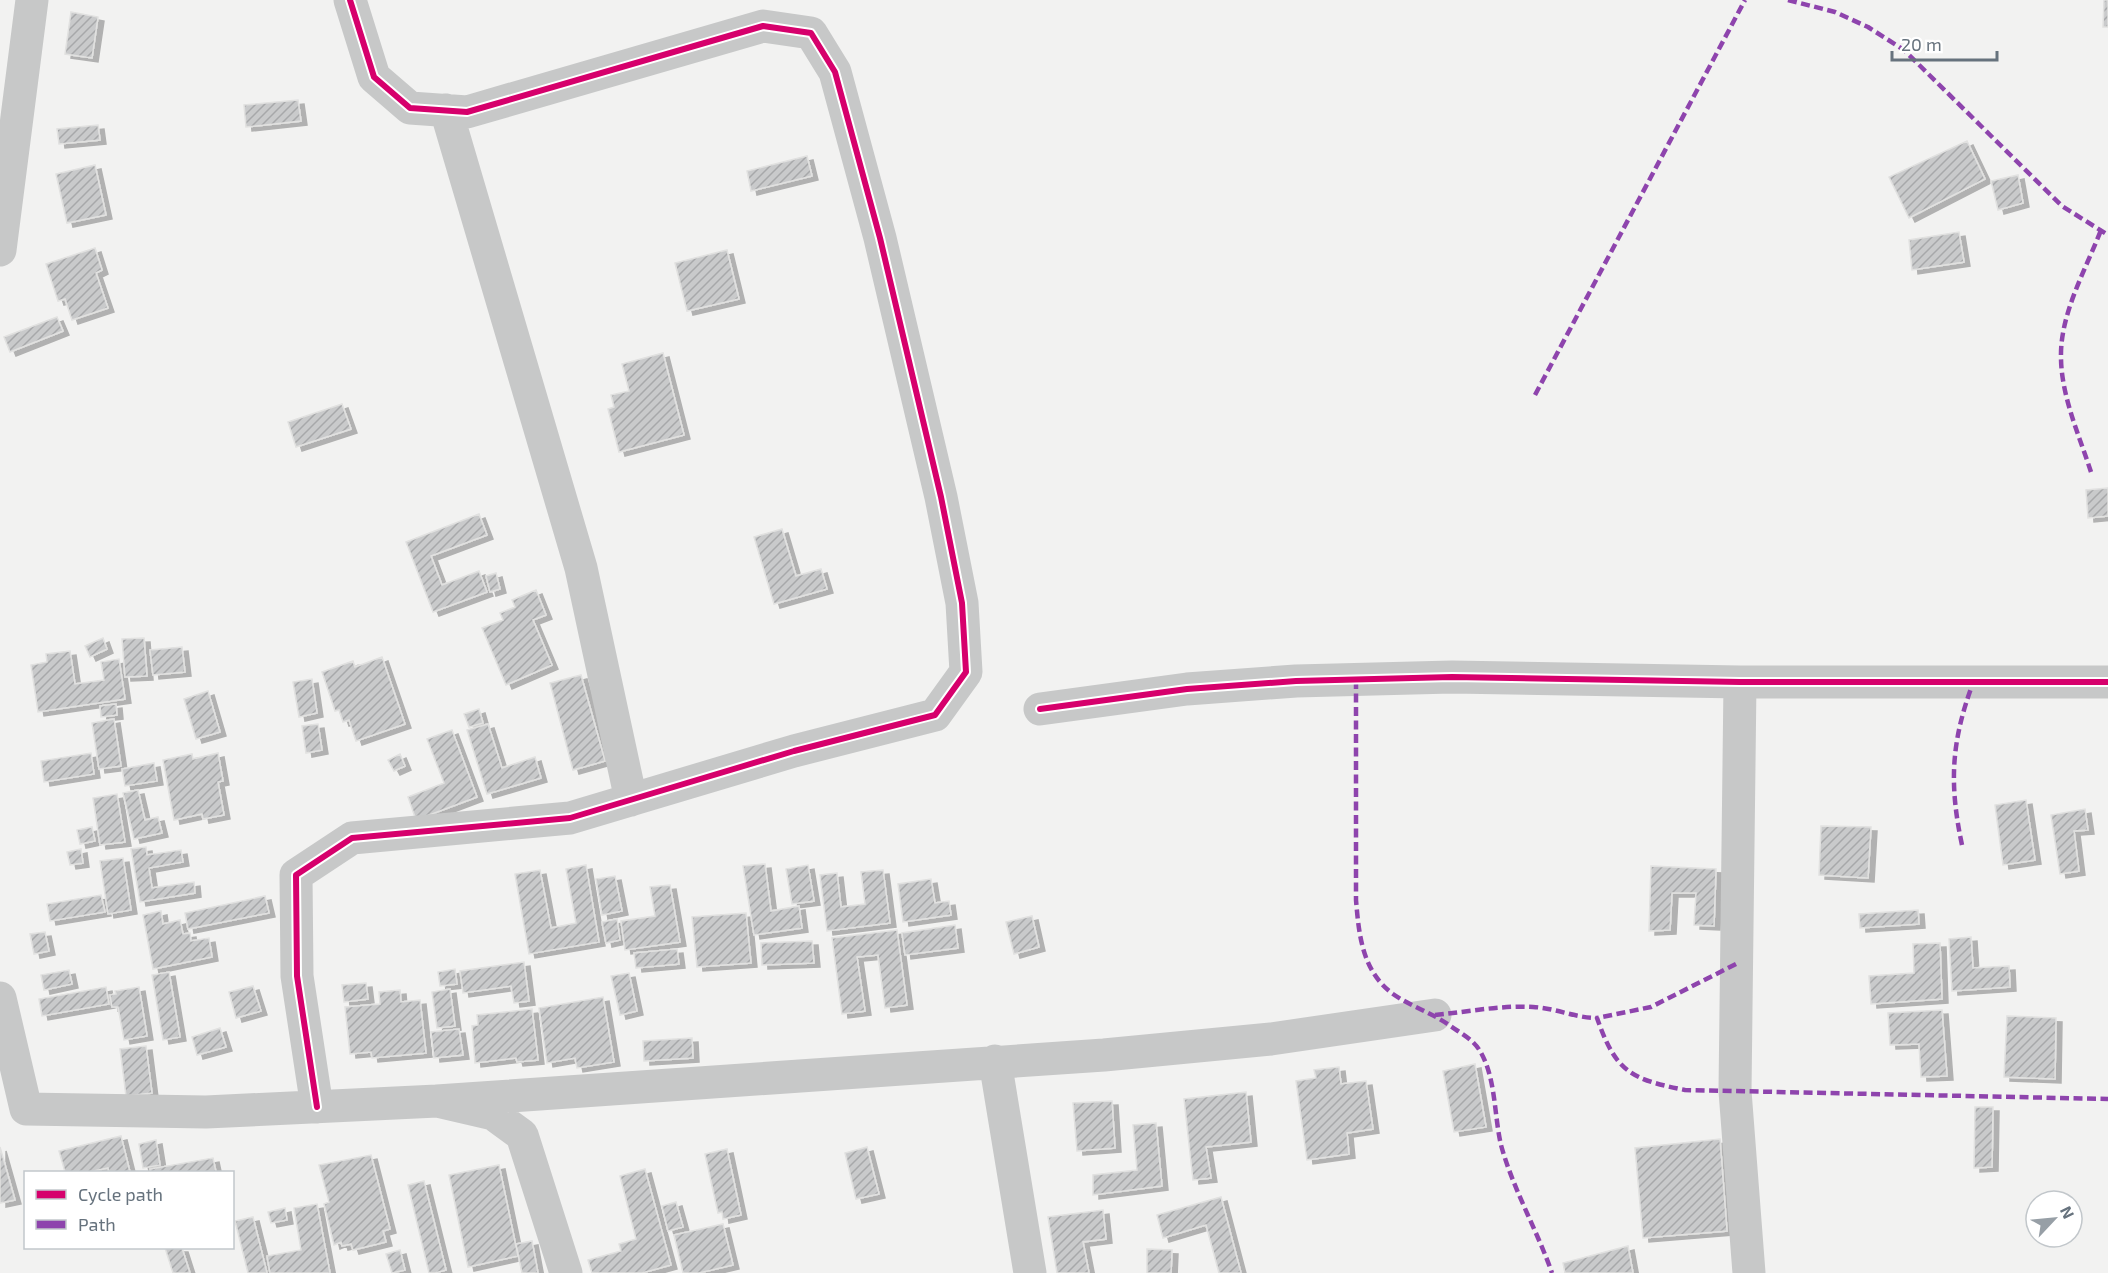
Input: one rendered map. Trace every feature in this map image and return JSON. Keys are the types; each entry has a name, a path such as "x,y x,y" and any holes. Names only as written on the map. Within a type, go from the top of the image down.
{"street":[{"path":"0,249 32,0"},
{"path":"317,1107 297,976 296,875 352,838 570,818 794,751 935,715 966,672 962,603 945,518 880,238 835,72 811,33 763,26 467,112 410,108 374,77 350,0"},
{"path":"446,110 580,568 631,800"},
{"path":"1040,709 1187,689 1296,681 1452,677 1740,682 2108,682"},
{"path":"1740,682 1735,1091 1749,1273"},
{"path":"0,998 13,1110 206,1112 438,1101 1104,1055 1260,1040 1435,1015"},
{"path":"995,1061 1030,1273"},
{"path":"438,1101 493,1114 522,1135 566,1273"}],"building":[{"path":"2104,0 2108,0 2108,27 2103,27"},
{"path":"71,12 98,17 92,58 65,54"},
{"path":"298,100 301,121 246,127 244,105"},
{"path":"98,125 100,140 59,144 57,129"},
{"path":"1967,141 1985,179 1909,218 1889,177"},
{"path":"807,156 812,176 751,191 747,171"},
{"path":"95,165 106,215 67,223 56,174"},
{"path":"2018,175 2023,203 1998,210 1991,181"},
{"path":"1959,232 1964,262 1912,270 1909,240"},
{"path":"95,248 102,270 96,273 108,308 72,320 65,299 58,301 46,264"},
{"path":"727,250 739,299 687,311 675,263"},
{"path":"57,317 63,331 10,352 4,337"},
{"path":"663,353 684,435 619,452 608,409 614,407 611,395 629,391 622,364"},
{"path":"342,404 351,429 296,447 288,422"},
{"path":"2108,488 2108,516 2088,518 2086,490"},
{"path":"479,514 487,535 431,556 442,585 479,571 487,592 433,612 406,542"},
{"path":"782,529 796,576 821,569 827,589 774,604 754,537"},
{"path":"496,573 500,589 490,592 486,576"},
{"path":"536,590 546,615 533,620 552,665 506,685 482,628 503,620 500,613 515,607 512,600"},
{"path":"103,638 107,649 90,657 85,646"},
{"path":"144,638 147,676 125,677 122,639"},
{"path":"182,647 185,672 153,675 150,650"},
{"path":"70,651 75,684 104,680 101,662 119,659 125,699 38,712 31,665 47,662 46,654"},
{"path":"382,657 405,724 356,741 349,720 343,722 339,710 335,711 322,672 353,661 355,667"},
{"path":"581,675 605,761 573,770 550,683"},
{"path":"312,679 317,713 299,717 293,682"},
{"path":"208,691 220,732 196,739 184,699"},
{"path":"116,704 117,715 101,717 100,706"},
{"path":"479,709 483,723 469,727 464,714"},
{"path":"114,719 121,766 99,769 92,723"},
{"path":"318,724 322,750 306,753 302,726"},
{"path":"488,724 502,768 535,757 541,778 487,794 467,730"},
{"path":"452,730 477,797 416,820 408,797 444,783 427,739"},
{"path":"91,753 94,774 44,782 41,761"},
{"path":"218,753 223,781 218,782 224,815 203,819 202,814 174,820 163,760 192,754 193,759"},
{"path":"400,754 405,766 394,771 388,760"},
{"path":"154,763 157,781 125,786 122,769"},
{"path":"138,790 145,820 158,817 162,833 134,839 123,793"},
{"path":"117,794 125,842 100,845 93,798"},
{"path":"2026,800 2035,860 2003,865 1995,805"},
{"path":"2085,809 2088,830 2074,831 2079,871 2060,874 2051,815"},
{"path":"1821,826 1871,827 1868,878 1819,875"},
{"path":"92,827 95,841 80,844 77,830"},
{"path":"146,847 147,855 181,850 183,862 149,868 152,888 194,882 195,893 140,902 131,849"},
{"path":"81,849 83,863 70,865 67,852"},
{"path":"123,858 131,910 108,914 100,861"},
{"path":"765,864 771,911 799,906 802,928 754,935 743,866"},
{"path":"586,865 599,942 529,954 515,874 540,870 551,928 576,923 566,869"},
{"path":"808,865 814,901 792,904 786,869"},
{"path":"1651,866 1716,869 1714,926 1694,925 1696,893 1672,893 1670,930 1649,931"},
{"path":"883,870 890,923 827,931 820,875 837,873 841,907 865,904 861,872"},
{"path":"615,876 622,911 602,915 596,879"},
{"path":"931,879 935,903 949,901 951,915 903,922 898,884"},
{"path":"670,885 680,942 625,950 621,921 655,916 650,887"},
{"path":"101,895 105,912 50,921 47,904"},
{"path":"265,896 269,913 188,929 185,913"},
{"path":"1918,910 1919,924 1860,928 1859,914"},
{"path":"161,911 163,924 180,920 183,934 190,933 191,941 209,938 212,957 153,969 143,915"},
{"path":"746,913 751,963 697,967 692,917"},
{"path":"1032,916 1039,947 1014,954 1006,922"},
{"path":"617,919 620,940 606,943 602,922"},
{"path":"955,925 958,948 905,955 902,933"},
{"path":"897,930 907,1005 885,1008 878,955 857,957 865,1011 842,1014 832,938"},
{"path":"45,932 49,951 34,954 30,934"},
{"path":"1971,937 1973,968 2009,966 2010,987 1952,991 1949,939"},
{"path":"812,941 814,963 762,965 761,943"},
{"path":"1940,943 1942,999 1871,1004 1869,976 1914,973 1913,944"},
{"path":"677,949 679,964 636,968 634,953"},
{"path":"524,962 529,1001 514,1003 511,986 463,993 460,971"},
{"path":"455,969 457,984 440,986 438,972"},
{"path":"69,970 72,984 44,990 41,975"},
{"path":"169,972 180,1037 163,1040 152,975"},
{"path":"629,973 637,1011 620,1015 611,976"},
{"path":"366,983 368,999 344,1002 342,985"},
{"path":"253,986 261,1011 236,1018 229,992"},
{"path":"106,987 109,1004 42,1016 39,999"},
{"path":"139,987 147,1036 124,1040 118,1007 112,1007 110,995 116,994 115,991"},
{"path":"450,989 455,1026 437,1028 432,992"},
{"path":"400,990 401,1002 420,1000 426,1053 372,1058 371,1052 350,1054 345,1007 380,1004 379,992"},
{"path":"603,997 614,1062 577,1068 575,1058 547,1063 539,1008"},
{"path":"532,1009 538,1060 517,1062 516,1058 475,1063 472,1026 478,1025 477,1015"},
{"path":"1942,1010 1947,1076 1921,1077 1919,1044 1890,1045 1888,1013"},
{"path":"2007,1016 2056,1018 2055,1079 2004,1077"},
{"path":"220,1028 226,1047 197,1055 192,1037"},
{"path":"459,1029 463,1055 434,1058 431,1032"},
{"path":"692,1038 693,1058 644,1061 643,1041"},
{"path":"146,1046 152,1093 126,1096 120,1049"},
{"path":"1475,1064 1486,1127 1454,1132 1443,1071"},
{"path":"1339,1067 1341,1084 1366,1081 1373,1129 1347,1133 1349,1154 1307,1160 1296,1081 1316,1078 1314,1070"},
{"path":"1246,1092 1251,1142 1206,1147 1211,1178 1193,1180 1184,1099"},
{"path":"1112,1101 1115,1148 1077,1151 1073,1103"},
{"path":"1975,1107 1993,1107 1992,1167 1974,1168"},
{"path":"1156,1123 1162,1186 1093,1195 1093,1175 1137,1170 1133,1125"},
{"path":"121,1136 130,1171 109,1171 108,1168 94,1171 65,1171 59,1151"},
{"path":"1720,1139 1727,1231 1643,1238 1635,1148"},
{"path":"156,1140 160,1165 143,1168 139,1144"},
{"path":"0,1147 15,1200 0,1203"},
{"path":"867,1147 879,1194 856,1199 845,1153"},
{"path":"727,1149 741,1215 723,1219 722,1212 718,1213 705,1154"},
{"path":"371,1155 390,1229 383,1231 386,1242 353,1250 351,1244 342,1246 341,1242 334,1245 324,1204 329,1202 319,1165"},
{"path":"213,1158 216,1171 151,1171 150,1169"},
{"path":"499,1165 518,1256 468,1267 449,1175"},
{"path":"645,1169 671,1265 642,1273 592,1273 588,1260 621,1251 619,1244 636,1239 620,1176"},
{"path":"424,1181 446,1270 435,1273 429,1273 408,1185"},
{"path":"1221,1197 1241,1273 1219,1273 1206,1225 1163,1238 1157,1215"},
{"path":"676,1202 683,1227 668,1231 662,1206"},
{"path":"317,1204 330,1273 270,1273 267,1256 301,1250 294,1208"},
{"path":"285,1208 287,1220 271,1223 268,1212"},
{"path":"1103,1210 1106,1239 1083,1242 1089,1273 1057,1273 1048,1217"},
{"path":"253,1217 267,1273 248,1273 235,1221"},
{"path":"723,1224 733,1265 699,1273 683,1273 674,1235"},
{"path":"532,1241 538,1273 522,1273 516,1244"},
{"path":"1628,1246 1633,1273 1565,1273 1563,1263"},
{"path":"165,1249 182,1249 190,1273 173,1273"},
{"path":"1147,1249 1172,1250 1171,1273 1147,1273"},
{"path":"400,1250 405,1270 392,1273 386,1254"}],"marked path":[{"path":"1535,395 1745,0"},
{"path":"1788,0 1835,12 1868,27 1904,50 2062,206 2108,235"},
{"path":"2091,472 2067,400 2061,357 2069,308 2101,230"},
{"path":"1356,680 1356,900 1364,952 1375,975 1393,994 1449,1025 1470,1040 1480,1051 1489,1073 1501,1145 1506,1161 1552,1273"},
{"path":"1962,845 1955,802 1954,763 1960,725 1973,683"},
{"path":"1736,964 1651,1007 1597,1018 1619,1062 1638,1077 1685,1090 2108,1099"},
{"path":"1435,1015 1521,1007 1541,1008 1597,1018"}],"cycle path":[{"path":"317,1107 297,976 296,875 352,838 570,818 794,751 935,715 966,672 962,603 941,497 880,238 835,72 811,33 763,26 467,112 410,108 374,77 350,0"},
{"path":"1040,709 1187,689 1296,681 1452,677 1740,682 2108,682"}]}
